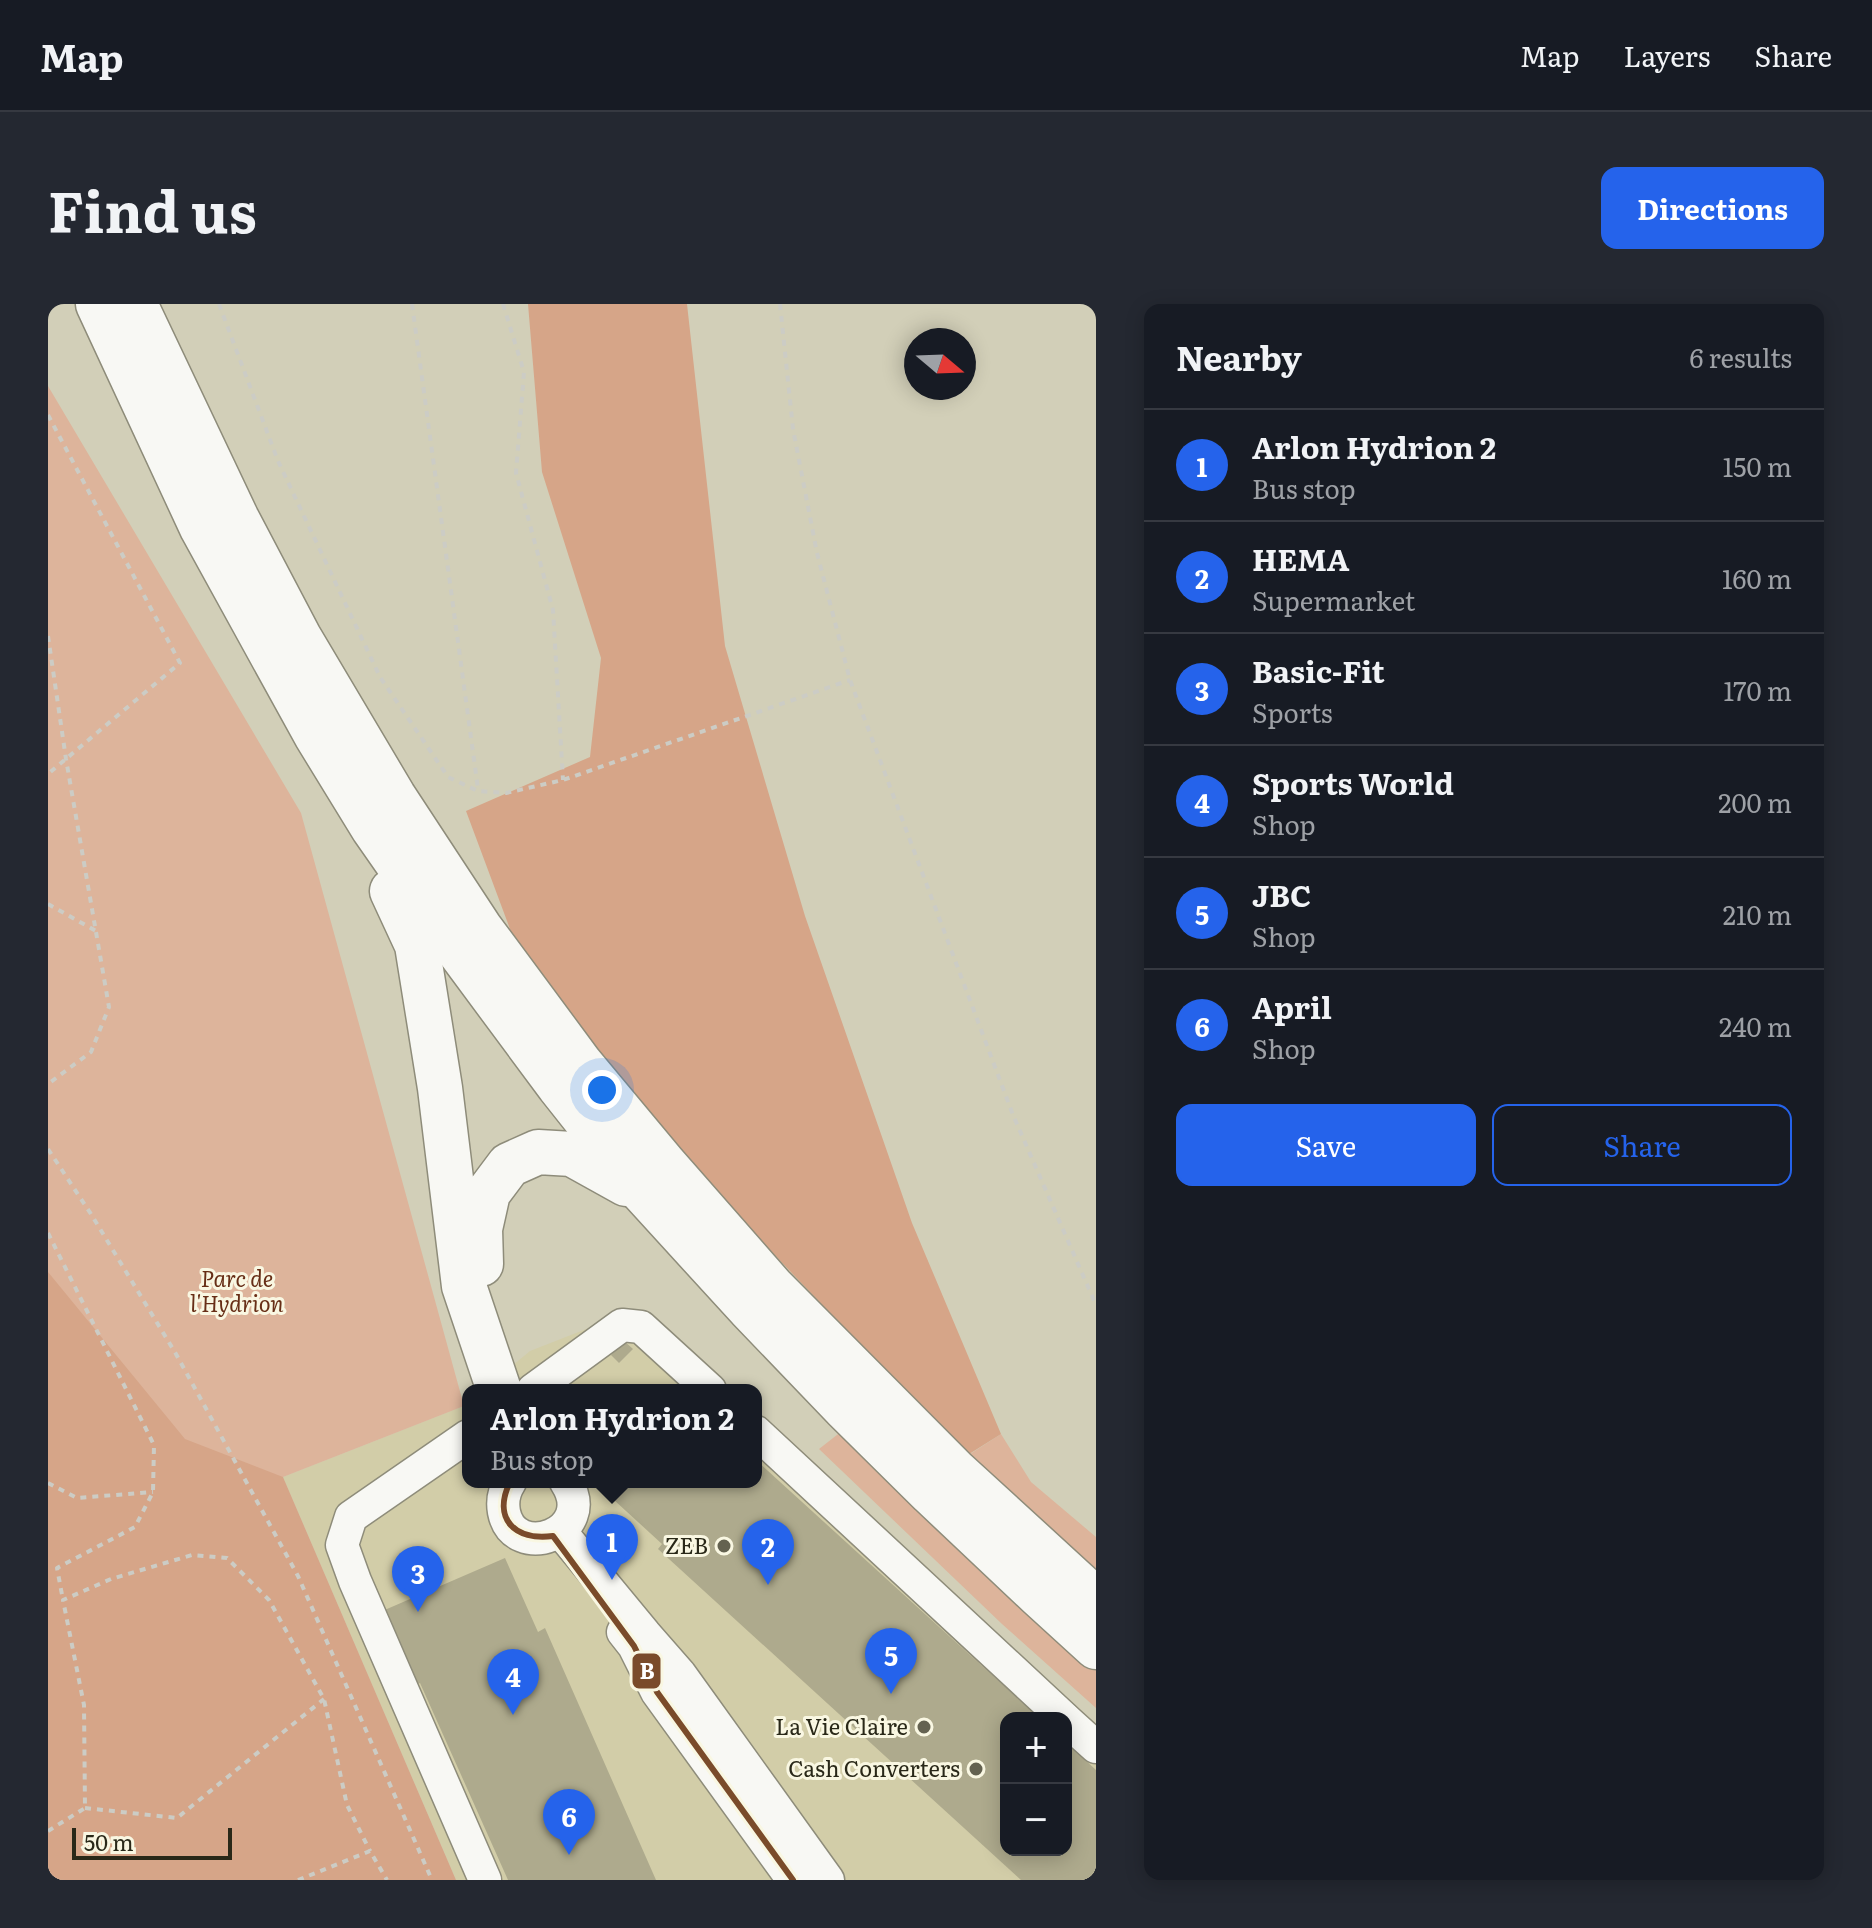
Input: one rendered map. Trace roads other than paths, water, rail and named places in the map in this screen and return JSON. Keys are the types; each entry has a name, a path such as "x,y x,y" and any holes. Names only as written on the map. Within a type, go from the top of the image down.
{"highway":[{"path":"98,304 202,528 316,735 373,828 540,1061 643,1192 749,1308 844,1407 1096,1647"},
{"path":"135,304 237,519 299,637 394,797 480,928 580,1063 772,1287 955,1471 1096,1600"},
{"path":"373,828 392,892 417,945 440,1088 464,1286 500,1384"},
{"path":"502,1384 504,1357 481,1270 480,1229 488,1193 509,1165 538,1152 572,1154 643,1192"}],"lane":[{"path":"541,1384 622,1325 641,1327 703,1384"},
{"path":"762,1438 1057,1712"},
{"path":"462,1440 351,1517 342,1545 485,1880"},
{"path":"507,1488 503,1507 510,1526 517,1533 541,1539 557,1533 572,1514 569,1488"},
{"path":"557,1533 634,1646 657,1692 702,1731 767,1818 828,1880"},
{"path":"1072,1725 1096,1747"},
{"path":"767,1818 793,1880"}],"place":[{"name":"ZEB","path":"724,1546"},
{"name":"Arlon Hydrion 2","path":"612,1580"},
{"name":"HEMA","path":"768,1585"},
{"name":"Basic-Fit","path":"418,1612"},
{"name":"JBC","path":"891,1694"},
{"name":"Sports World","path":"513,1715"},
{"name":"La Vie Claire","path":"924,1727"},
{"name":"Cash Converters","path":"976,1769"},
{"name":"April","path":"569,1855"}],"park label":[{"name":"Parc de l'Hydrion","path":"237,1292"}]}
